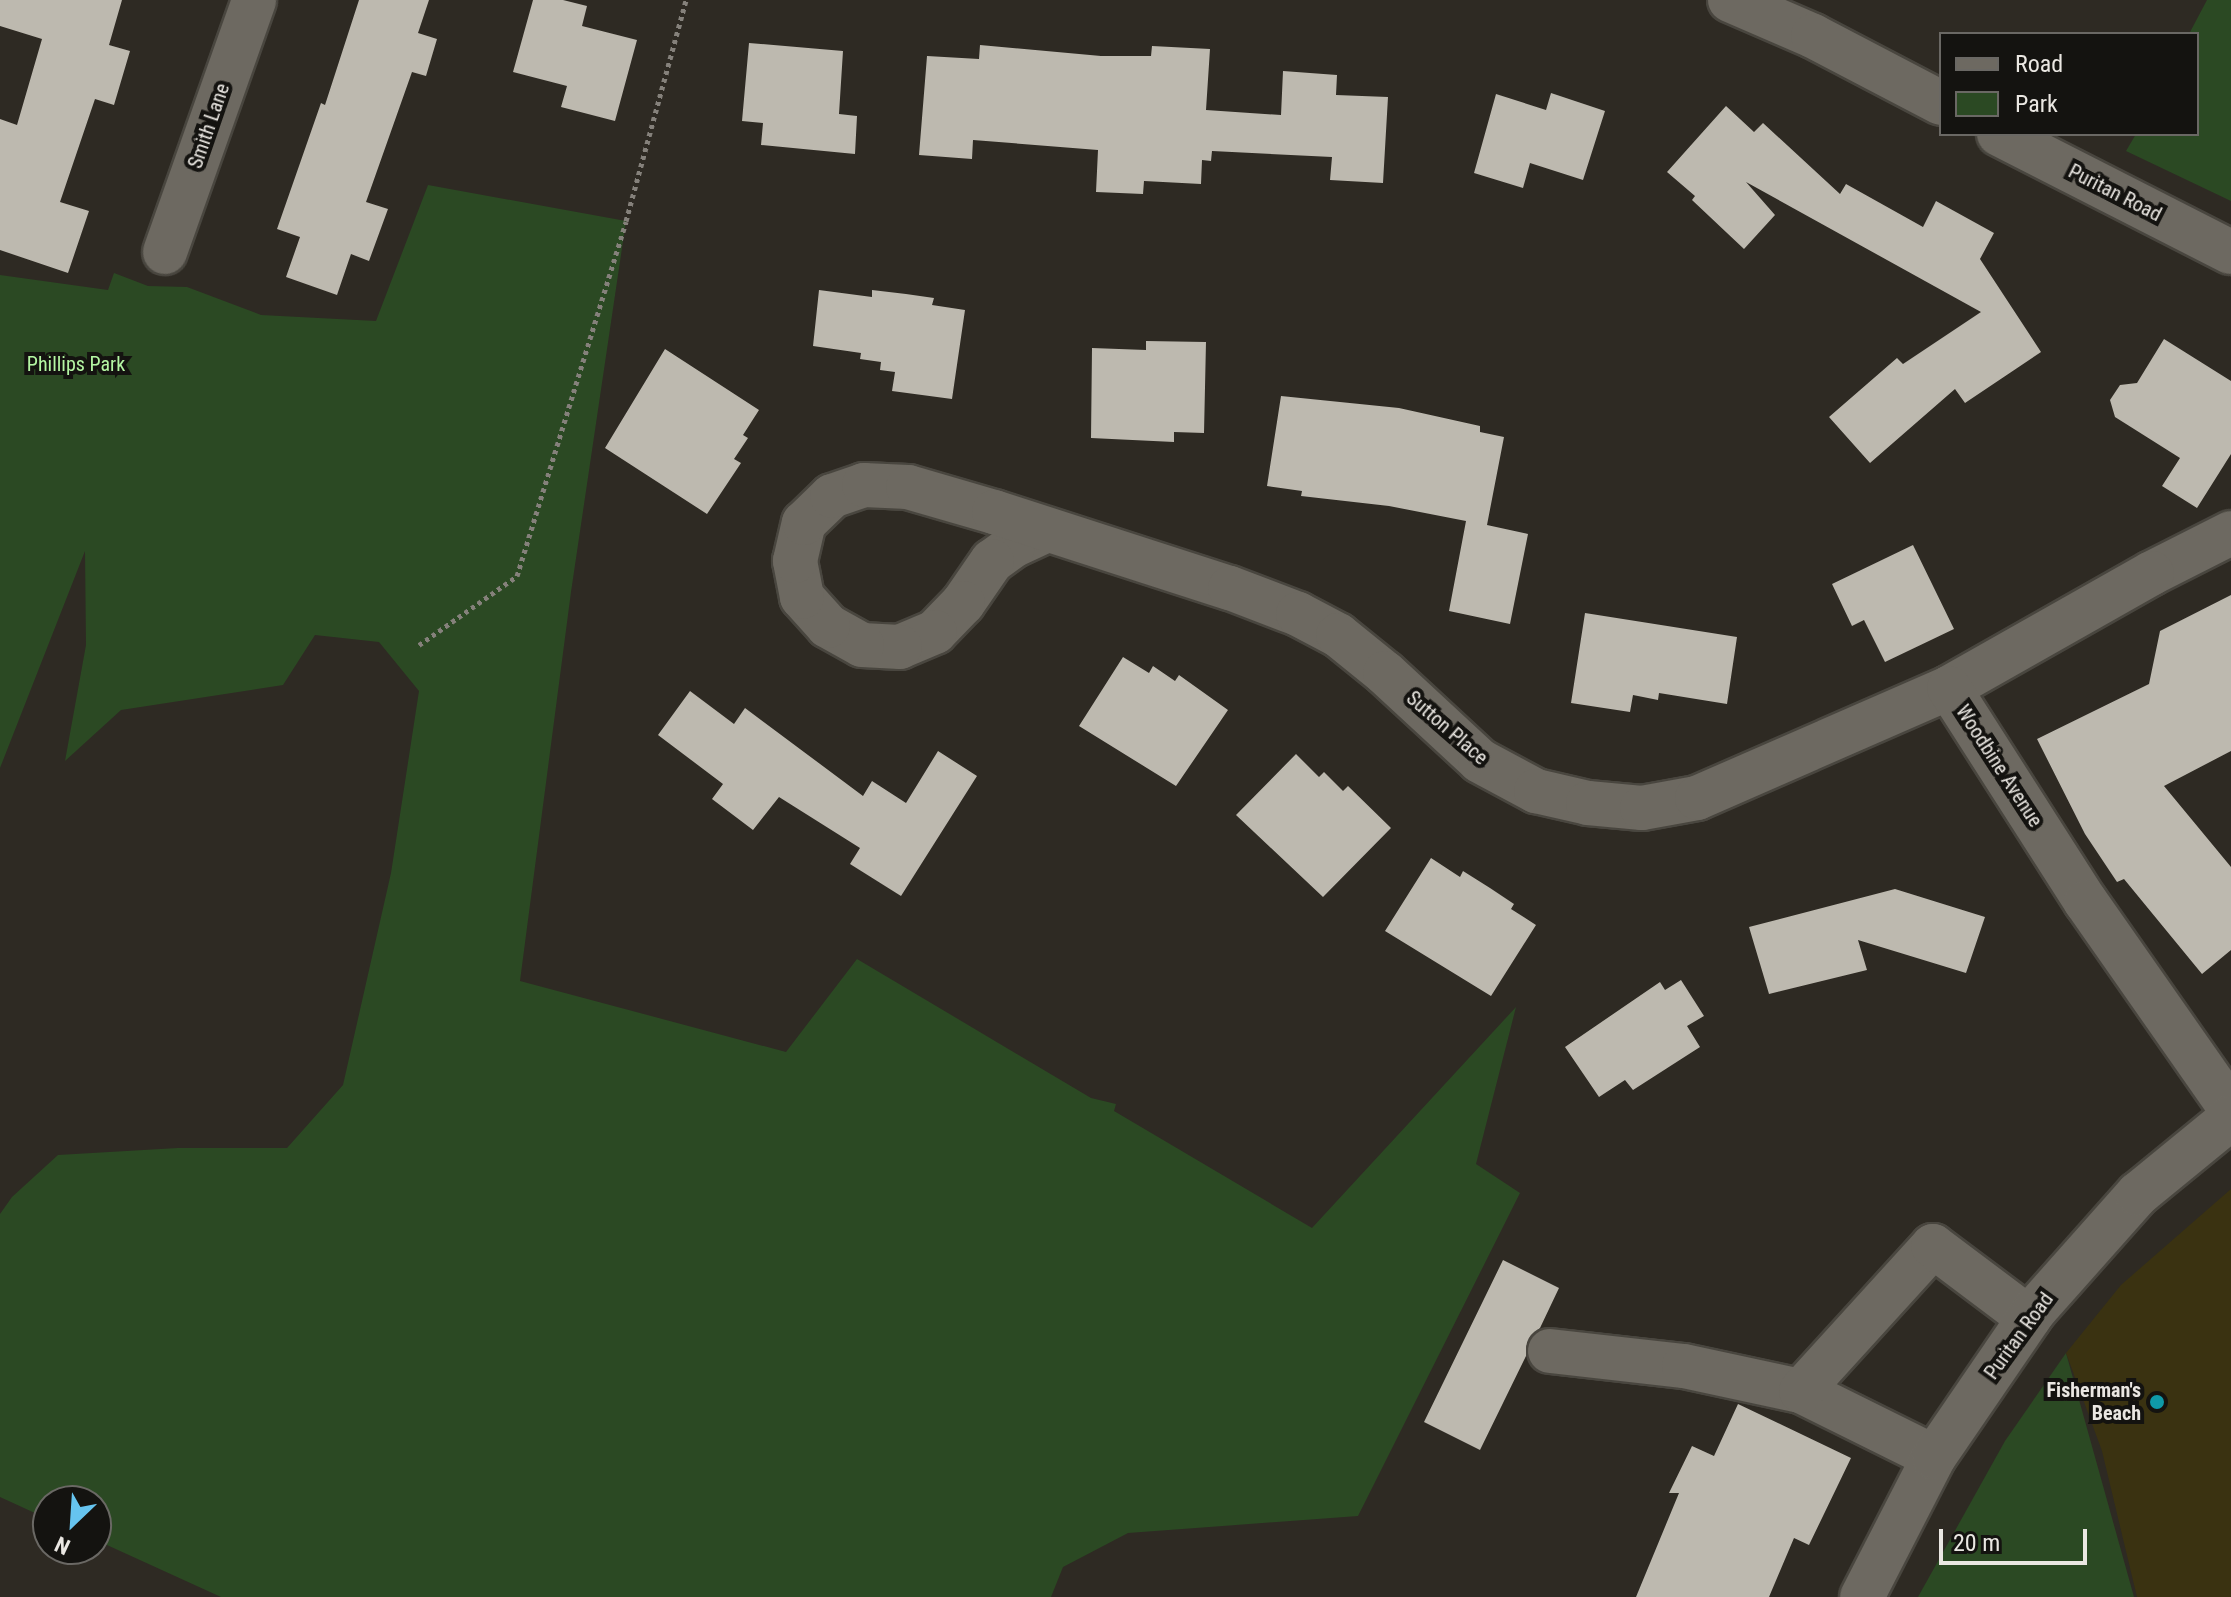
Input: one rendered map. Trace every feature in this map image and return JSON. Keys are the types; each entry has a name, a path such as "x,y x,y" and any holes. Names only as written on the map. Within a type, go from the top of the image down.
{"street":[{"name":"Smith Lane","path":"165,252 254,0"},
{"path":"1730,0 1813,36 1939,102"},
{"name":"Puritan Road","path":"2003,136 2231,252"},
{"name":"Sutton Place","path":"1047,530 1013,546 992,561 963,603 935,632 900,647 862,645 828,626 802,597 795,561 804,523 832,496 864,485 908,487 1047,530 1230,588 1298,614 1338,635 1385,673 1480,761 1536,791 1588,803 1642,808 1697,798 1949,688"},
{"name":"Woodbine Avenue","path":"2231,533 2152,573 1949,688 2086,902 2231,1109"},
{"name":"Puritan Road","path":"1862,1597 1934,1457 2029,1318 2138,1194 2231,1118"},
{"path":"1801,1391 1933,1246 2029,1318"},
{"path":"1550,1351 1684,1366 1801,1391 1934,1457"}],"path":[{"path":"419,645 517,576 626,221 686,0"}],"green space":[{"path":"2207,0 2231,0 2231,201 2126,151 2135,136 2199,136 2199,32 2190,32"},
{"name":"Phillips Park","path":"428,185 626,221 571,592 520,981 786,1052 857,959 1091,1098 1116,1104 1114,1111 1312,1228 1516,1007 1476,1164 1520,1193 1358,1516 1128,1533 1063,1567 1051,1597 221,1597 112,1547 112,1485 32,1485 32,1512 0,1497 0,1214 12,1197 58,1155 178,1148 287,1148 343,1085 391,873 419,691 379,642 315,635 283,685 121,710 65,761 86,645 85,551 0,768 0,275 108,290 114,273 148,286 187,287 261,315 376,321"},
{"path":"2066,1353 2134,1597 1918,1597 2005,1441"}],"sand":[{"name":"Fisherman's Beach","path":"2231,1189 2231,1597 2137,1597 2102,1451 2066,1353 2121,1285"}],"building":[{"path":"0,0 122,0 109,45 130,51 114,105 95,99 60,202 89,211 68,273 0,250 0,119 17,125 42,39 0,26"},
{"path":"359,0 429,0 418,33 437,39 426,76 412,72 366,202 388,209 369,261 351,254 337,295 286,277 300,237 277,229 321,103 325,105"},
{"path":"533,0 563,0 587,6 582,26 637,40 615,121 561,107 567,86 513,72"},
{"path":"749,43 843,51 839,114 857,116 855,154 761,145 763,123 742,121"},
{"path":"980,45 1101,56 1151,56 1152,46 1210,49 1206,110 1281,115 1283,71 1337,75 1336,95 1388,97 1383,183 1330,180 1332,157 1212,151 1211,161 1202,160 1201,184 1144,181 1143,194 1096,192 1098,150 973,140 972,159 919,155 927,56 979,59"},
{"path":"1551,93 1605,111 1583,180 1530,163 1523,188 1474,173 1496,94 1546,110"},
{"path":"1726,106 1754,132 1763,123 1840,194 1846,184 1923,227 1936,201 1994,233 1980,259 2041,352 1965,403 1955,389 1870,463 1829,417 1897,358 1903,364 1981,312 1746,182 1775,215 1744,249 1692,200 1695,196 1667,172"},
{"path":"819,290 872,297 872,290 906,294 934,298 932,305 965,310 952,399 892,391 895,372 880,370 881,362 860,359 861,353 813,346"},
{"path":"2164,339 2231,381 2231,454 2197,508 2162,486 2180,458 2115,417 2110,400 2120,385 2137,383"},
{"path":"1146,341 1206,342 1204,433 1174,432 1174,442 1091,438 1092,348 1146,350"},
{"path":"665,349 759,410 743,435 748,438 734,459 741,463 707,514 605,448"},
{"path":"1281,396 1399,408 1480,426 1480,432 1504,437 1487,525 1528,534 1510,624 1449,611 1466,521 1389,506 1301,496 1302,491 1267,486"},
{"path":"1913,545 1954,629 1885,662 1864,620 1852,626 1832,584"},
{"path":"2231,595 2231,751 2164,786 2231,867 2231,950 2202,974 2124,879 2117,882 2085,834 2037,739 2149,684 2160,631"},
{"path":"1585,613 1737,637 1727,704 1659,693 1658,700 1633,695 1630,712 1571,703"},
{"path":"1123,657 1149,673 1153,666 1175,681 1179,675 1228,710 1176,786 1079,726"},
{"path":"690,691 734,724 745,708 863,796 872,781 906,803 938,751 977,776 901,896 850,864 860,848 779,797 753,830 712,799 723,784 658,735"},
{"path":"1296,754 1319,777 1324,772 1343,791 1348,786 1391,828 1323,897 1236,815"},
{"path":"1431,858 1460,877 1463,871 1490,888 1514,904 1511,909 1536,925 1491,996 1385,931"},
{"path":"1895,889 1985,917 1966,973 1858,940 1867,970 1769,994 1749,927"},
{"path":"1681,980 1704,1016 1687,1026 1700,1047 1633,1090 1625,1080 1599,1097 1565,1047 1660,982 1665,990"},
{"path":"1503,1260 1559,1288 1540,1328 1530,1337 1526,1356 1480,1450 1424,1422"},
{"path":"1738,1404 1851,1458 1809,1545 1794,1538 1769,1597 1636,1597 1679,1493 1669,1493 1692,1446 1714,1456"}],"place":[{"name":"Fisherman's Beach","path":"2157,1402"}]}
